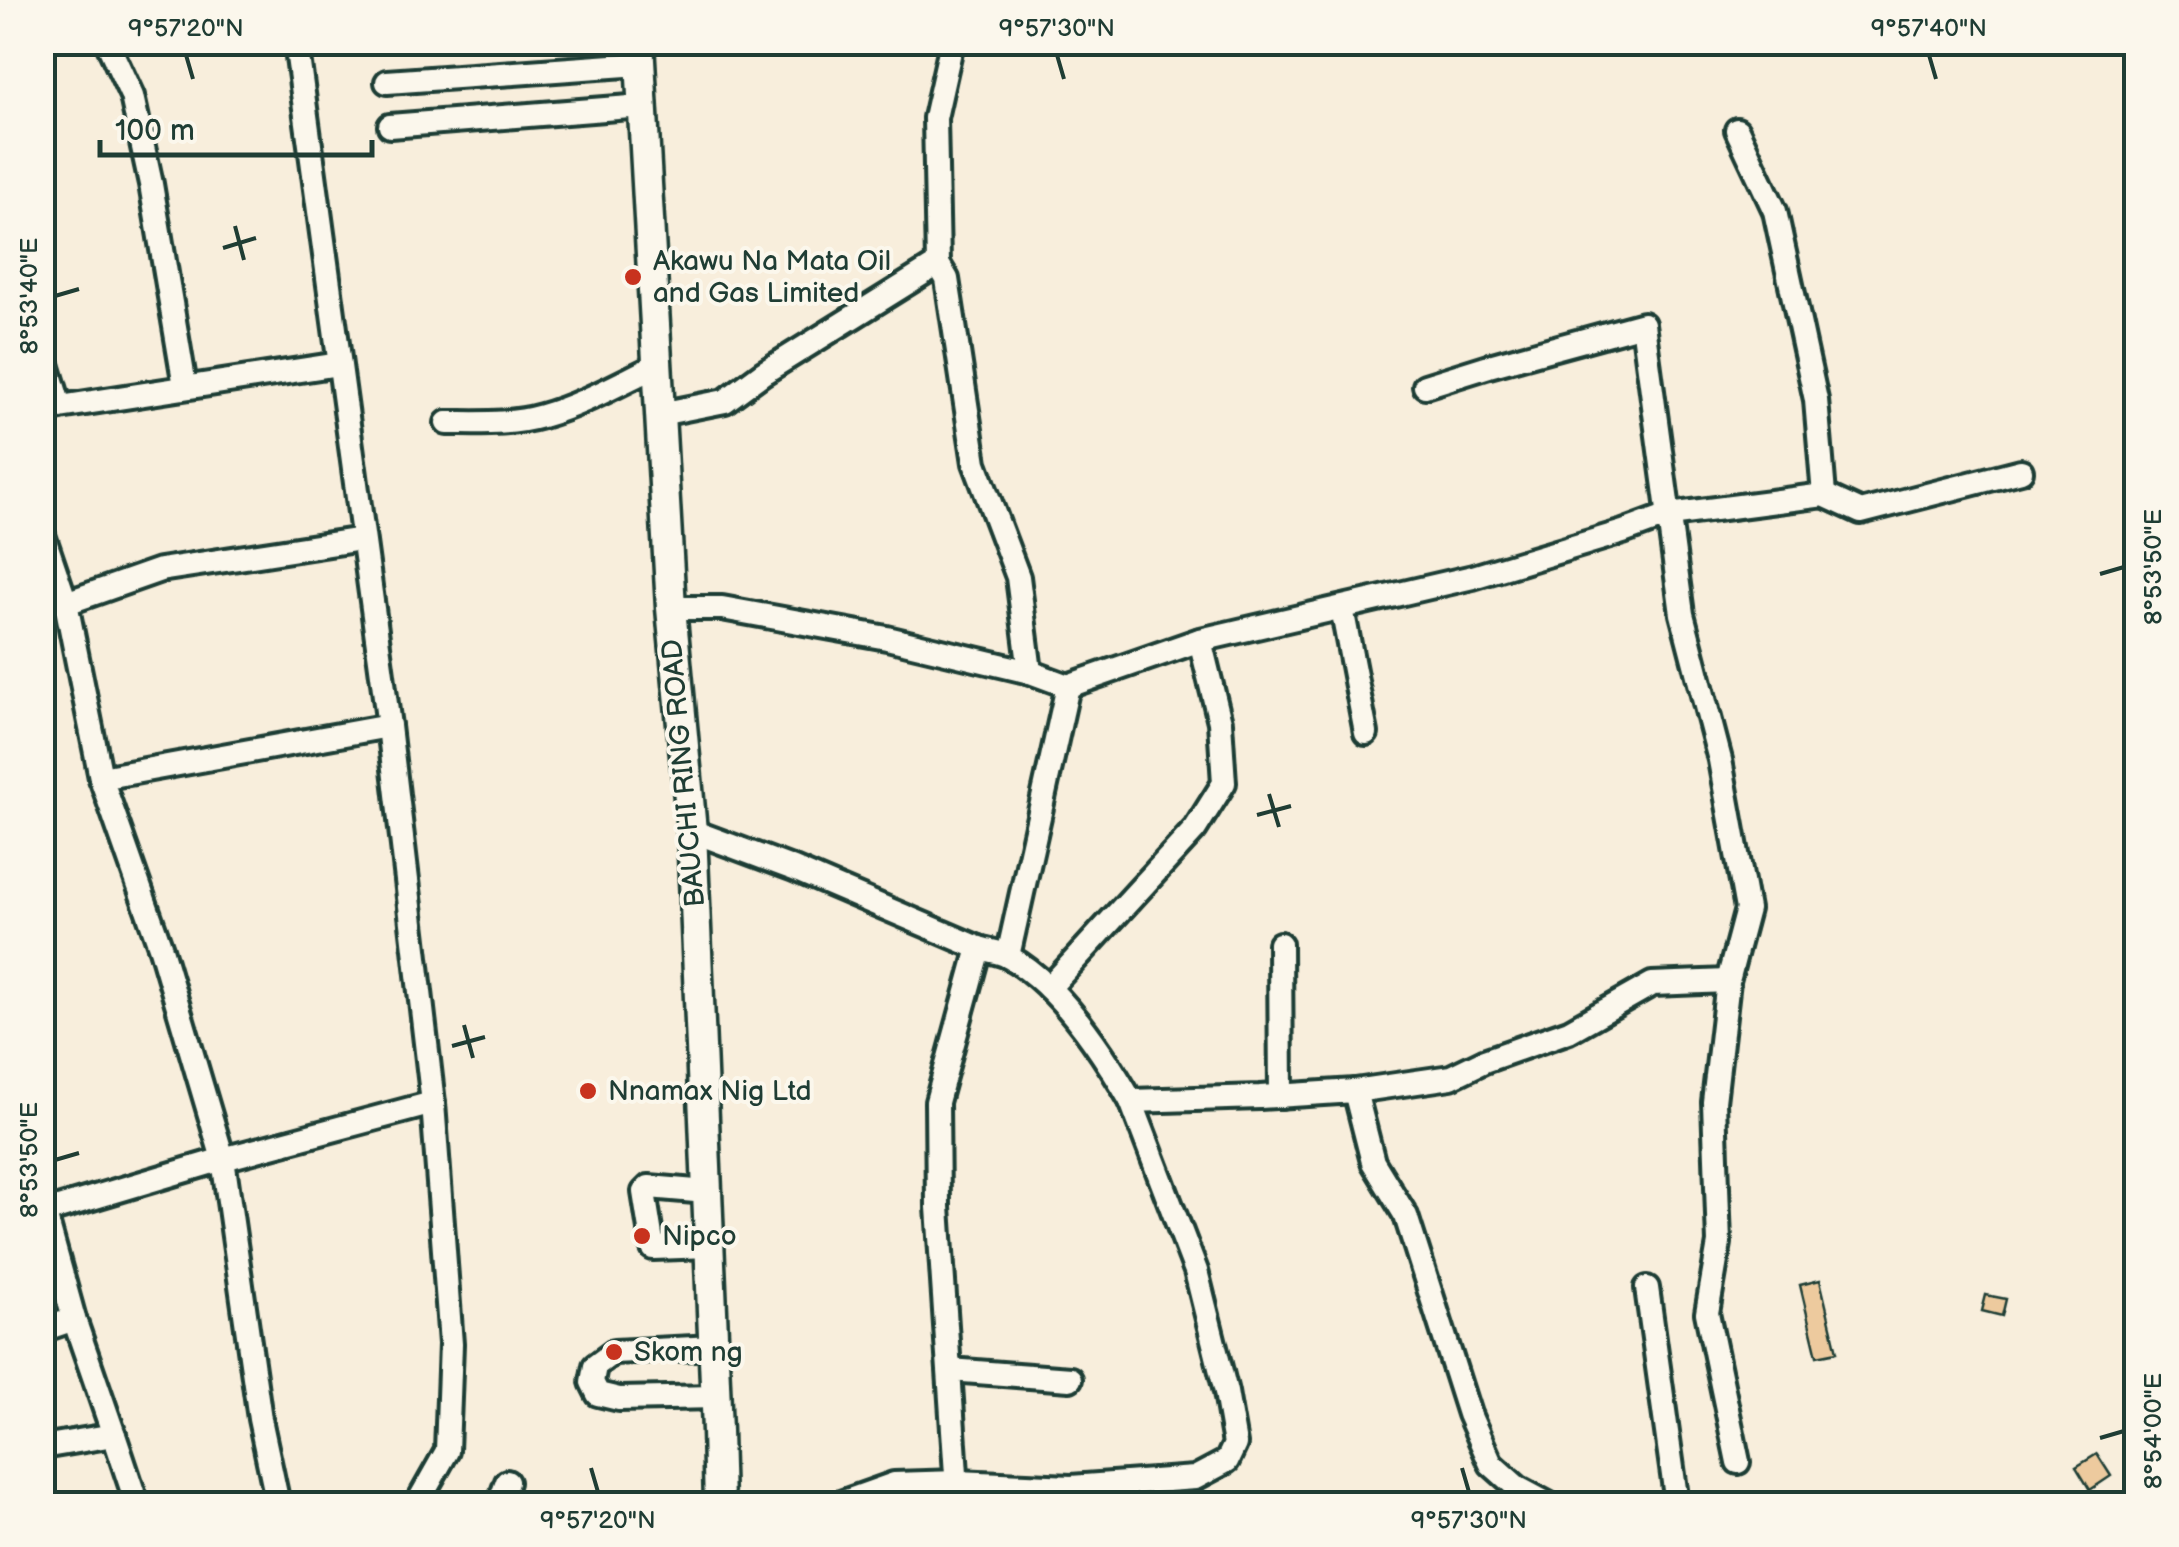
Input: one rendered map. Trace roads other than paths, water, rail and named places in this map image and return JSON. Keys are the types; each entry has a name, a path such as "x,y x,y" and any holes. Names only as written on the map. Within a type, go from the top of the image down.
{"main road":[{"name":"BAUCHI RING ROAD","path":"640,53 670,608 692,830 718,1504"}],"street":[{"path":"107,42 132,96 185,386"},
{"path":"296,42 389,726 433,1104 452,1344 447,1451 417,1504"},
{"path":"952,42 934,118 938,264 947,279 974,463 1018,577 1030,672"},
{"path":"387,82 640,53"},
{"path":"390,126 642,106"},
{"path":"1737,130 1775,211 1816,400 1824,495"},
{"path":"660,414 725,401 938,264"},
{"path":"1425,386 1643,324 1682,614 1720,760 1747,909 1728,981 1714,1102 1719,1243 1708,1312 1738,1462"},
{"path":"42,348 51,410 339,364"},
{"path":"447,423 505,423 541,416 658,365"},
{"path":"670,608 722,608 887,638 1030,672 1068,686 1200,640 1473,576 1669,516 1824,495 1861,512 2022,471"},
{"path":"42,532 66,603 102,778 161,950 224,1159 260,1419 278,1504"},
{"path":"66,603 160,570 362,539"},
{"path":"1342,608 1366,733"},
{"path":"1048,988 1195,829 1224,783 1220,722 1200,640"},
{"path":"1008,956 1068,686"},
{"path":"102,778 389,726"},
{"path":"692,830 979,948 1008,956 1048,988 1105,1056 1131,1101 1196,1271 1226,1392 1235,1444 1227,1461 1195,1478 958,1493 894,1484 838,1504"},
{"path":"1280,944 1281,1096"},
{"path":"958,1493 938,1206 937,1102 979,948"},
{"path":"1131,1101 1354,1091 1451,1077 1569,1031 1652,984 1728,981"},
{"path":"1354,1091 1373,1162 1406,1216 1470,1414 1491,1464 1518,1488 1548,1504"},
{"path":"136,1504 74,1319 44,1207 433,1104"},
{"path":"707,1192 648,1187 644,1192 653,1248 710,1246"},
{"path":"1647,1288 1677,1504"},
{"path":"42,1330 74,1319"},
{"path":"714,1348 614,1352 596,1366 592,1382 598,1394 620,1399 716,1397"},
{"path":"950,1370 1070,1379"},
{"path":"42,1448 114,1435"},
{"path":"499,1504 508,1482"}],"place":[{"name":"Akawu Na Mata Oil and Gas Limited","path":"633,277"},
{"name":"Nnamax Nig Ltd","path":"588,1091"},
{"name":"Nipco","path":"642,1236"},
{"name":"Skom ng","path":"614,1352"}]}
